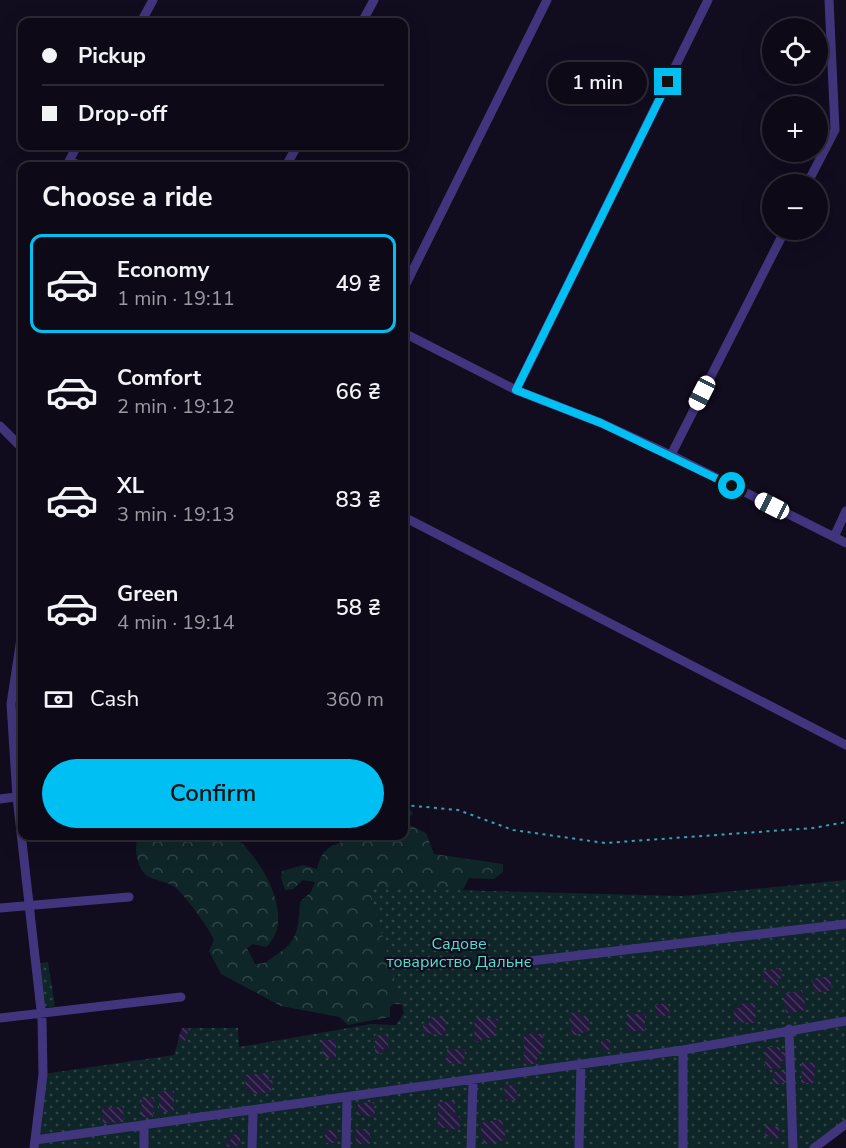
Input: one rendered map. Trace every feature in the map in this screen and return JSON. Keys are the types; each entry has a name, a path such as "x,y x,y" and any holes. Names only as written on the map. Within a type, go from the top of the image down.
{"street":[{"path":"143,18 153,0"},
{"path":"364,18 374,0"},
{"path":"408,280 547,0"},
{"path":"516,390 708,0"},
{"path":"812,174 835,130 829,0"},
{"path":"71,162 69,161 75,150"},
{"path":"670,455 779,240"},
{"path":"408,335 516,390 601,423 670,455 846,543"},
{"path":"0,426 18,444"},
{"path":"834,537 846,510"},
{"path":"408,519 846,745"},
{"path":"18,658 11,704 18,776"},
{"path":"0,799 18,796"},
{"path":"24,840 42,1013 43,1074 34,1144 144,1126 682,1050 789,1029 846,1021"},
{"path":"0,908 129,897"},
{"path":"488,966 846,924"},
{"path":"0,1018 181,997"},
{"path":"789,1029 793,1148"},
{"path":"682,1050 683,1148"},
{"path":"579,1148 581,1064"},
{"path":"471,1148 473,1081"},
{"path":"346,1148 347,1098"},
{"path":"252,1148 253,1112"},
{"path":"814,1148 846,1124"},
{"path":"144,1126 144,1148"}],"path":[{"path":"408,805 458,810 513,830 605,843 813,828 846,822"}],"green space":[{"path":"408,807 413,813 408,820"},
{"path":"408,824 426,833 434,854 503,864 503,872 494,879 469,878 464,888 451,898 445,1006 393,1004 390,1007 390,1017 348,1025 339,1017 281,1006 221,974 209,951 214,940 208,929 176,888 146,875 140,867 136,845 137,840 237,840 243,845 264,872 277,905 278,921 275,935 266,947 253,944 247,948 255,964 267,961 284,950 293,939 298,926 300,902 311,892 315,882 303,880 293,889 285,890 281,878 282,871 303,865 317,869 326,850 345,841 408,840"},
{"name":"Садове товариство Дальнє","path":"846,880 846,1124 814,1148 34,1148 43,1074 174,1055 182,1028 238,1028 239,1047 371,1024 396,1025 404,1013 369,888 683,896"},
{"path":"48,962 55,1006 38,1009 32,964"}],"building":[{"path":"781,968 783,978 777,979 778,986 771,987 770,981 765,982 763,971"},
{"path":"830,976 832,990 815,993 812,979"},
{"path":"802,990 806,1010 786,1013 783,994"},
{"path":"668,1003 670,1015 657,1017 655,1005"},
{"path":"755,1003 756,1023 734,1022 734,1008 739,1008 739,1004"},
{"path":"579,1012 580,1017 588,1016 590,1030 573,1036 569,1017 571,1013"},
{"path":"627,1014 645,1014 645,1031 627,1031"},
{"path":"430,1017 446,1018 445,1036 423,1032 423,1023 429,1024"},
{"path":"475,1017 498,1019 494,1038 482,1038 482,1042 474,1041"},
{"path":"182,1028 189,1028 185,1041 178,1039"},
{"path":"524,1034 543,1034 542,1054 537,1054 537,1064 524,1064"},
{"path":"375,1035 388,1035 388,1049 383,1049 383,1053 375,1054"},
{"path":"601,1039 610,1039 610,1050 601,1050"},
{"path":"322,1040 336,1040 336,1057 323,1058"},
{"path":"765,1047 780,1047 780,1052 785,1052 785,1061 781,1061 781,1068 765,1069"},
{"path":"447,1049 465,1050 464,1064 446,1063"},
{"path":"802,1062 815,1063 814,1083 801,1083"},
{"path":"773,1072 787,1072 786,1082 773,1085"},
{"path":"268,1073 269,1080 273,1080 271,1092 253,1094 252,1091 246,1091 245,1075"},
{"path":"516,1085 517,1100 506,1101 504,1086"},
{"path":"159,1091 174,1091 174,1112 159,1112"},
{"path":"142,1097 154,1097 153,1117 141,1117"},
{"path":"374,1102 375,1117 358,1115 358,1103"},
{"path":"438,1102 455,1102 455,1116 460,1116 460,1130 438,1127"},
{"path":"123,1107 124,1122 103,1123 102,1108"},
{"path":"502,1119 506,1140 484,1144 480,1123"},
{"path":"766,1126 779,1127 779,1137 765,1136"},
{"path":"356,1129 370,1129 370,1144 356,1144"},
{"path":"325,1130 336,1130 337,1143 325,1143"},
{"path":"239,1134 241,1145 227,1147 226,1141 231,1140 230,1135"}],"route":[{"path":"668,82 516,390 601,423 732,486"}]}
